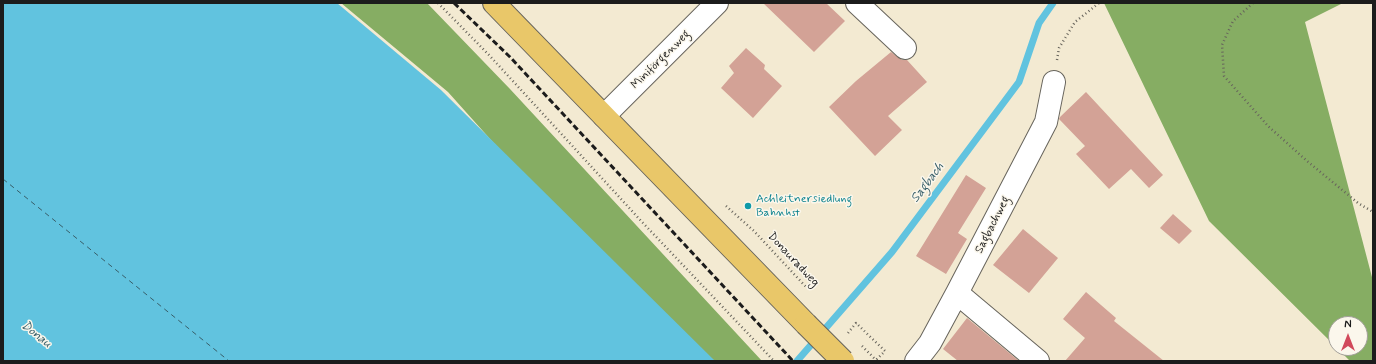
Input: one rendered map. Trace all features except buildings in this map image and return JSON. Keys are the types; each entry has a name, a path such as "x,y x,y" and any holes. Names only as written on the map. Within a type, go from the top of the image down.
{"main road":[{"path":"494,3 843,361"}],"street":[{"name":"Miniförgenweg","path":"604,116 717,3"},
{"path":"857,3 905,48"},
{"name":"Sagbachweg","path":"916,361 930,343 958,293 1046,122 1054,82"},
{"path":"958,293 1038,361"}],"path":[{"path":"438,3 489,55 572,148 774,361"},
{"path":"1054,82 1059,48 1075,22 1099,3"},
{"path":"1253,3 1233,21 1222,45 1224,76 1268,126 1306,161 1358,203 1373,212"},
{"name":"Donauradweg","path":"726,205 754,231 807,289"},
{"path":"856,323 885,351 877,360 861,344"}],"green space":[{"path":"341,3 427,3 510,89 762,361 684,361 627,292 448,92"},
{"path":"1104,3 1343,3 1305,22 1373,281 1373,361 1350,361 1345,356 1368,356 1368,316 1328,316 1328,339 1209,221"}],"water":[{"name":"Donau","path":"3,3 337,3 441,90 715,361 3,361"}],"waterway":[{"name":"Sagbach","path":"797,361 892,252 1019,82 1039,23 1053,3"}],"ferry route":[{"path":"3,179 229,361"}],"railway":[{"path":"454,3 510,57 793,361"}],"place":[{"name":"Achleitnersiedlung Bahnhst","path":"748,206"}]}
